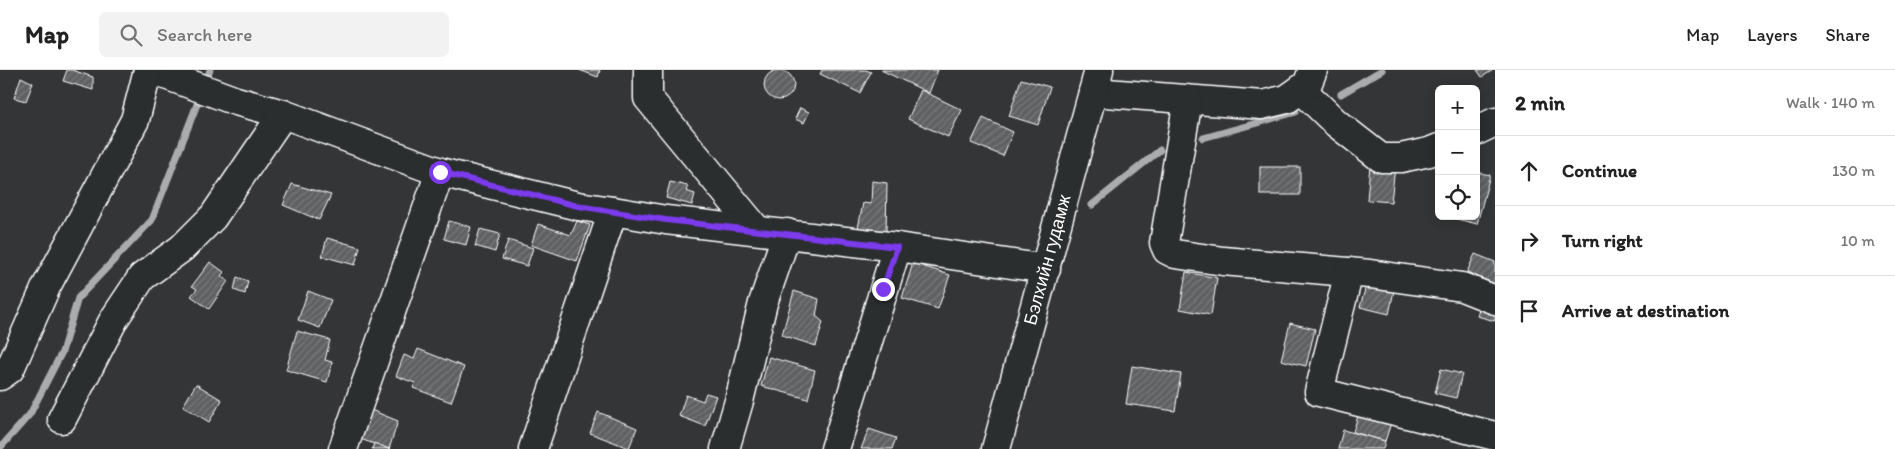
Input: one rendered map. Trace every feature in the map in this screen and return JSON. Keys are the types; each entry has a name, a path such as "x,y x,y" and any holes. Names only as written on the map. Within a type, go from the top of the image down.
{"street":[{"path":"0,376 10,369 46,287 136,120 150,70 236,101 283,114 440,172 578,206 666,220 897,247 1046,269"},
{"path":"648,70 648,98 757,230"},
{"path":"1096,81 1188,100 1262,105 1287,100 1307,79 1336,124 1382,158 1401,158 1435,150"},
{"name":"Бэлхийн гудамж","path":"996,449 1096,81"},
{"path":"1188,100 1164,242 1167,250 1175,254 1223,261 1370,274 1462,287 1495,300"},
{"path":"62,419 114,319 142,277 182,248 213,217 240,174 283,114"},
{"path":"1478,130 1495,122"},
{"path":"343,449 440,172"},
{"path":"532,449 613,211"},
{"path":"725,449 763,304 787,233"},
{"path":"835,449 897,247"},
{"path":"1349,272 1319,392 1495,436"}],"building":[{"path":"67,70 93,77 93,90 63,81"},
{"path":"579,70 600,70 598,77"},
{"path":"779,70 790,74 794,85 790,96 779,100 768,96 764,85 768,74"},
{"path":"822,70 866,70 871,72 860,93 820,74"},
{"path":"881,70 938,70 929,93"},
{"path":"1477,70 1493,70 1482,77"},
{"path":"21,77 33,83 26,101 14,98"},
{"path":"1021,79 1050,87 1038,125 1009,116"},
{"path":"921,90 962,110 948,137 908,119"},
{"path":"800,108 809,112 804,123 795,119"},
{"path":"983,118 1013,132 1003,156 971,143"},
{"path":"1370,165 1395,167 1391,202 1367,200"},
{"path":"1260,167 1300,167 1300,195 1260,195"},
{"path":"1480,173 1490,175 1480,213"},
{"path":"872,181 887,183 886,233 857,233 863,203 871,204"},
{"path":"670,182 688,186 686,191 695,194 692,205 666,198"},
{"path":"292,184 331,195 319,220 283,205"},
{"path":"1461,220 1478,220 1477,224"},
{"path":"449,221 471,227 466,245 444,239"},
{"path":"577,221 590,225 577,261 531,245 538,224 571,235"},
{"path":"480,229 500,234 495,252 475,246"},
{"path":"327,238 360,247 355,265 322,256"},
{"path":"508,240 533,248 527,266 502,259"},
{"path":"1475,254 1495,262 1495,284 1467,272"},
{"path":"210,262 224,272 221,276 228,281 209,309 191,296 197,289 192,286"},
{"path":"913,263 950,275 938,309 902,298"},
{"path":"1186,272 1217,278 1211,315 1180,309"},
{"path":"237,277 248,281 245,294 234,290"},
{"path":"1368,279 1395,286 1389,314 1360,307"},
{"path":"308,291 331,300 320,328 298,320"},
{"path":"794,291 819,299 816,316 823,322 816,346 782,335"},
{"path":"1480,305 1495,308 1495,321 1477,316"},
{"path":"1290,323 1315,329 1306,366 1281,360"},
{"path":"297,331 330,340 325,360 332,362 327,382 286,370"},
{"path":"418,349 464,367 451,402 413,388 415,383 396,376 404,355 414,359"},
{"path":"769,357 815,370 808,399 761,386"},
{"path":"1132,366 1181,374 1175,411 1126,404"},
{"path":"1441,369 1462,374 1456,398 1435,393"},
{"path":"196,384 222,400 209,422 183,406"},
{"path":"706,393 716,396 705,426 679,416 686,395 703,401"},
{"path":"1361,406 1393,417 1385,441 1353,432"},
{"path":"371,410 398,421 389,449 360,439"},
{"path":"598,412 637,428 629,448 590,433"},
{"path":"869,429 896,438 892,449 861,449"},
{"path":"1343,430 1385,441 1383,449 1338,449"},
{"path":"374,443 389,449 372,449"}],"waterway":[{"path":"205,84 210,70"},
{"path":"1341,94 1382,70"},
{"path":"0,448 30,414 62,352 78,298 152,220 201,94"},
{"path":"1203,138 1296,112"},
{"path":"1092,205 1160,150"}],"route":[{"path":"440,172 578,206 666,220 897,247 883,289"}]}
